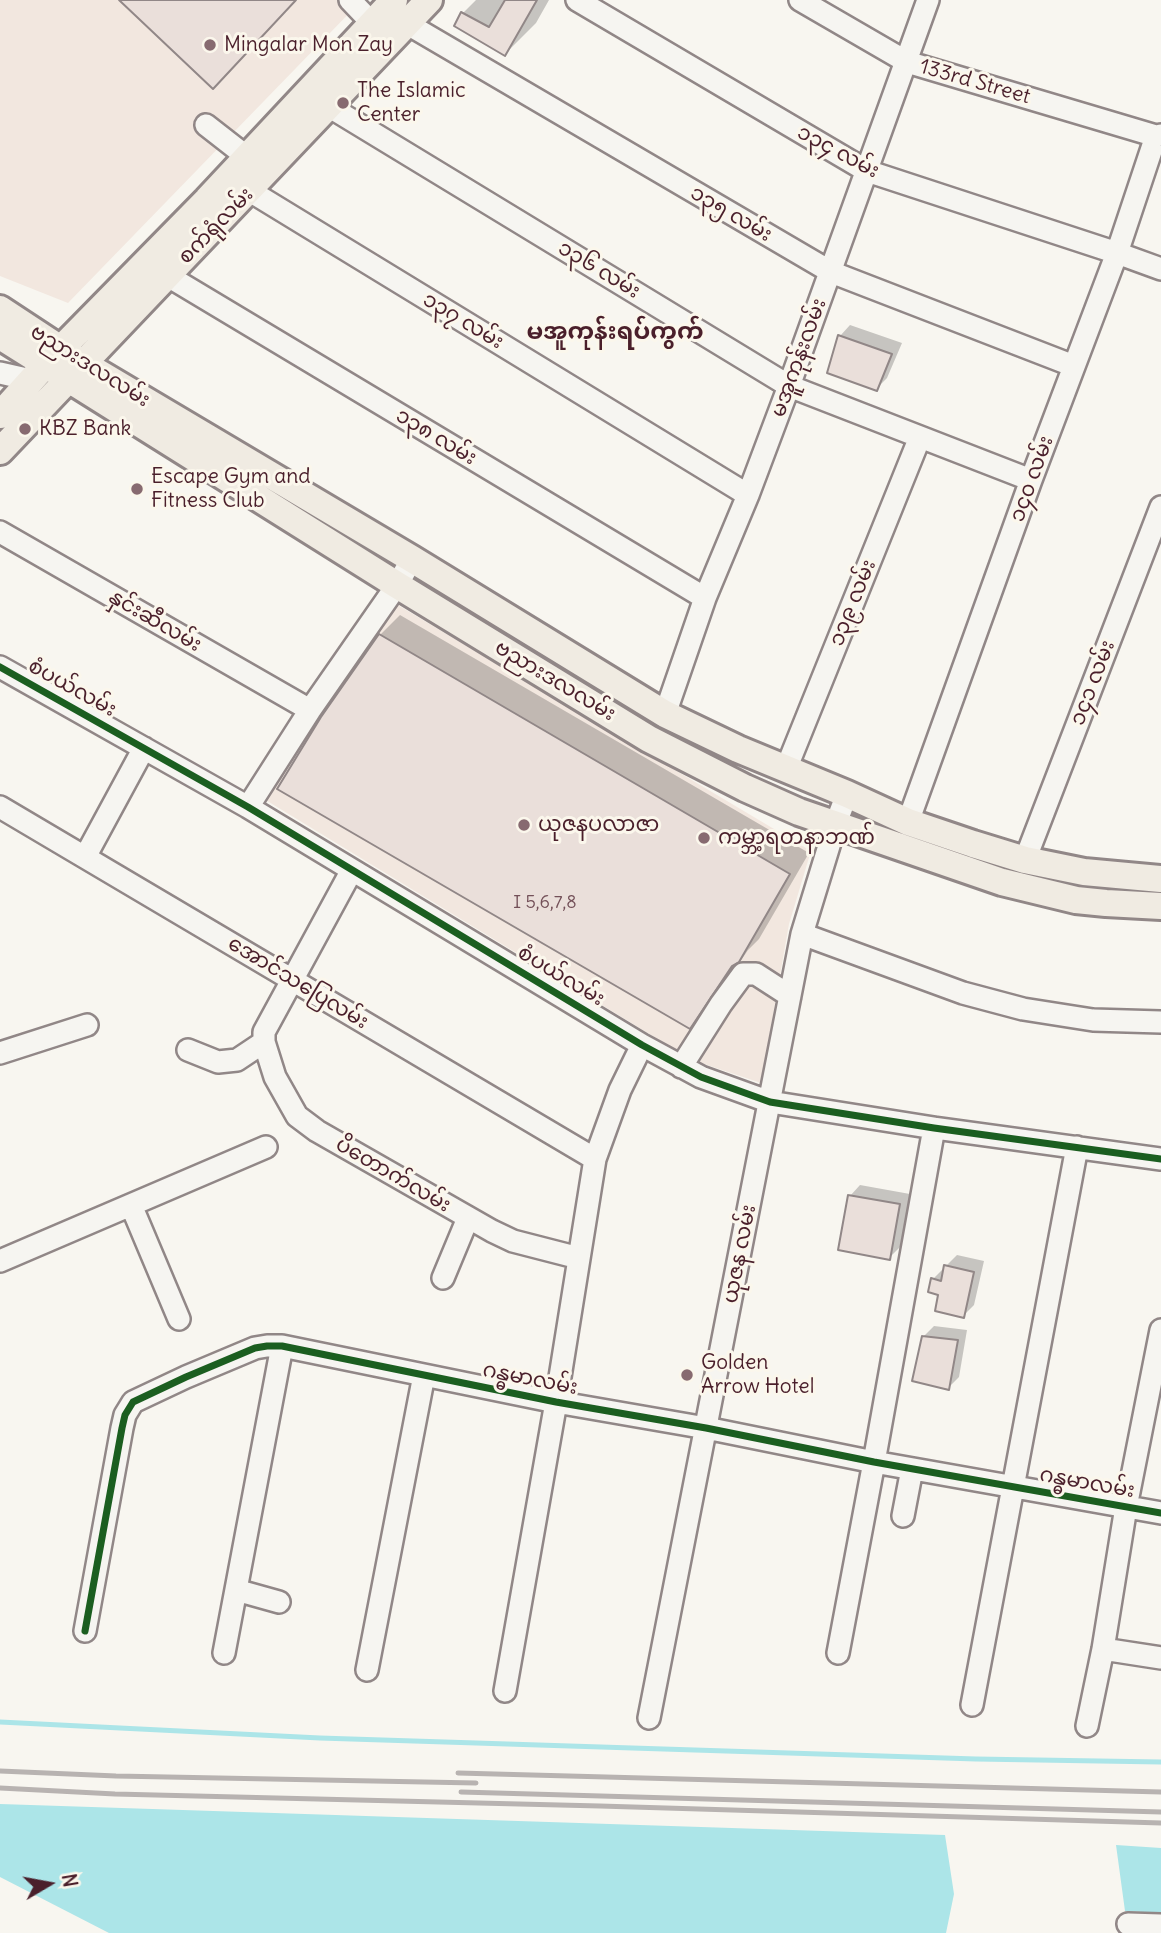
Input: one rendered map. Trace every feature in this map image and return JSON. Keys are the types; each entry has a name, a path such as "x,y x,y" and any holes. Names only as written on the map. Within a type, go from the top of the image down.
{"main road":[{"name":"စက်ရုံလမ်း","path":"0,451 57,367 197,210 394,0"},
{"name":"စက်ရုံလမ်း","path":"0,415 168,276 429,0"},
{"name":"ဗညားဒလလမ်း","path":"0,309 57,367 397,585 649,739 799,812 1002,882 1076,900 1153,906"},
{"name":"ဗညားဒလလမ်း","path":"0,336 412,559 665,714 738,749 908,822 1025,860 1084,872 1160,876"}],"street":[{"path":"350,0 372,23"},
{"name":"၁၃၄ လမ်း","path":"577,0 867,171 1161,269"},
{"name":"133rd Street","path":"800,0 907,62 1158,136"},
{"name":"မအူကုန်းလမ်း","path":"665,714 705,598 748,495 831,272 928,0"},
{"name":"၁၃၅ လမ်း","path":"406,23 831,272 1074,366"},
{"name":"၁၃၆ လမ်း","path":"330,107 789,386 1031,480"},
{"path":"206,125 247,157"},
{"name":"၁၄၀ လမ်း","path":"908,822 1158,136"},
{"name":"၁၃၇ လမ်း","path":"250,191 748,495"},
{"name":"၁၃၈ လမ်း","path":"168,276 705,598"},
{"path":"0,373 57,367"},
{"name":"၁၃၉ လမ်း","path":"786,769 920,437"},
{"name":"၁၄၁ လမ်း","path":"1025,860 1161,506"},
{"name":"နှင်းဆီလမ်း","path":"0,532 310,710"},
{"path":"248,807 412,559"},
{"name":"စံပယ်လမ်း","path":"0,667 248,807 642,1045 701,1077 770,1102 1161,1159"},
{"path":"85,857 144,748"},
{"name":"ယုဇန လမ်း","path":"649,1718 802,934 847,794"},
{"name":"အောင်သပြေလမ်း","path":"0,807 595,1159"},
{"path":"188,1050 218,1062 236,1060 264,1037 292,979 352,870"},
{"path":"1153,906 1160,876"},
{"path":"802,934 963,993 1023,1009 1093,1020 1161,1022"},
{"path":"681,1067 720,1004 743,974 756,974 790,996"},
{"path":"0,1053 87,1026"},
{"name":"ပိတောက်လမ်း","path":"264,1037 275,1077 298,1116 317,1131 513,1241 579,1258"},
{"path":"505,1691 595,1159 620,1090 642,1045"},
{"path":"838,1653 934,1128"},
{"path":"0,1261 266,1147"},
{"path":"972,1705 1077,1147"},
{"path":"131,1205 179,1320"},
{"path":"443,1278 468,1217"},
{"path":"1087,1726 1161,1330"},
{"name":"ဂန္ဓမာလမ်း","path":"85,1631 122,1428 125,1415 133,1402 186,1377 267,1346 282,1346 556,1402 706,1428 1013,1488 1161,1513"},
{"path":"224,1653 282,1346"},
{"path":"367,1670 424,1376"},
{"path":"903,1516 912,1469"},
{"path":"236,1590 279,1601"},
{"path":"1103,1649 1161,1658"},
{"path":"1128,1924 1161,1925"}],"shaded area":[{"path":"0,0 362,0 68,303 0,276"},
{"name":"ယုဇနပလာဇာ","path":"381,595 811,851 789,924 761,1083 692,1060 264,799"}],"water":[{"path":"0,1804 945,1835 954,1894 946,1933 109,1933 0,1877"},
{"path":"1116,1845 1161,1848 1161,1913 1125,1911"}],"building":[{"name":"Mingalar Mon Zay","path":"119,0 296,0 213,89"},
{"path":"505,0 537,0 505,56 454,26 461,12 489,27"},
{"path":"838,335 892,354 877,391 827,373"},
{"name":"ယုဇနပလာဇာ","path":"379,634 790,874 739,962 732,966 690,1029 277,789 321,717"},
{"path":"848,1195 900,1204 890,1260 838,1250"},
{"path":"944,1265 974,1272 964,1318 935,1311 938,1295 928,1292 931,1278 941,1281"},
{"path":"922,1336 958,1340 949,1390 912,1381"}],"waterway":[{"path":"0,1722 320,1738 976,1759 1161,1762"}],"railway":[{"path":"0,1771 476,1783"},
{"path":"458,1773 1161,1792"},
{"path":"0,1788 115,1794 1161,1823"},
{"path":"461,1792 1161,1812"}],"cycle path":[{"path":"0,667 248,807 642,1045 701,1077 770,1102 1161,1159"},
{"path":"85,1631 122,1428 125,1415 133,1402 255,1348 267,1346 282,1346 556,1402 1161,1513"}],"place":[{"name":"Mingalar Mon Zay","path":"210,45"},
{"name":"The Islamic Center","path":"343,103"},
{"name":"KBZ Bank","path":"25,429"},
{"name":"Escape Gym and Fitness Club","path":"137,489"},
{"name":"ယုဇနပလာဇာ","path":"524,825"},
{"name":"ကမ္ဘာ့ရတနာဘဏ်","path":"704,838"},
{"name":"Golden Arrow Hotel","path":"687,1375"}],"district":[{"name":"မအူကုန်းရပ်ကွက်","path":"615,332"}]}
